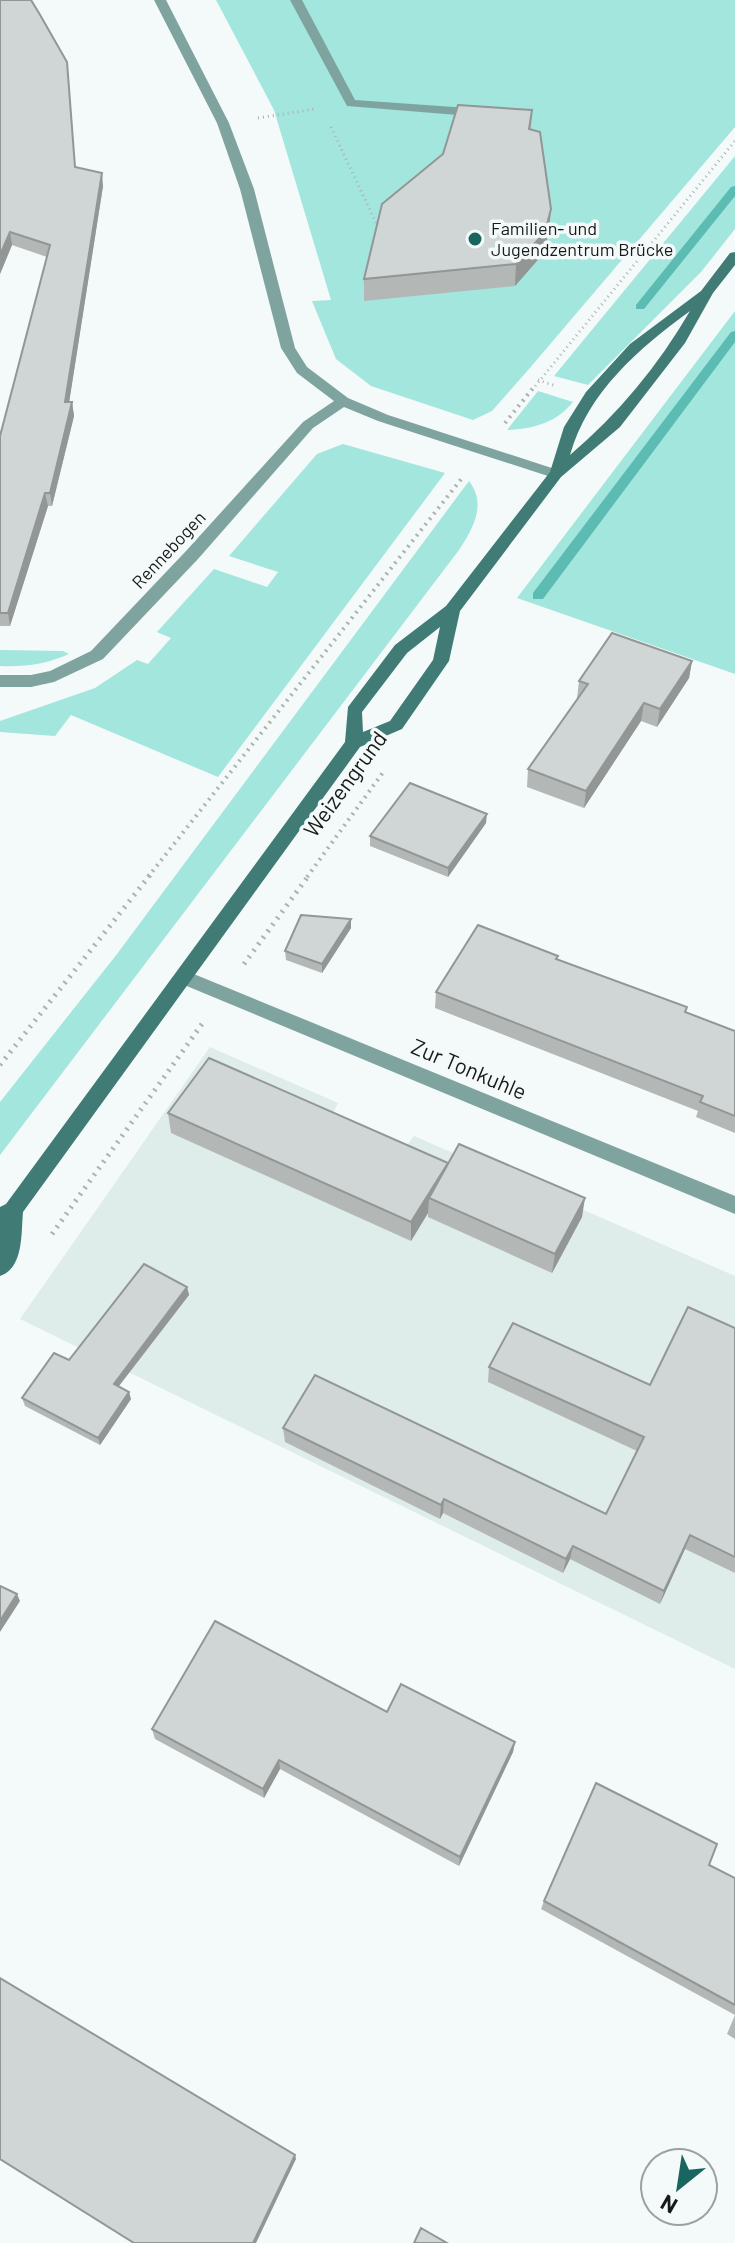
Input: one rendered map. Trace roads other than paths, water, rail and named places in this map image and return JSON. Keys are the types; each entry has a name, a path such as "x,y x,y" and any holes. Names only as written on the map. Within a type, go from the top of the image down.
{"main road":[{"name":"Weizengrund","path":"354,743 354,711 401,649 452,610 556,474 621,417 680,340 707,292 735,256"},
{"name":"Weizengrund","path":"556,474 578,414 661,323 707,292"},
{"name":"Weizengrund","path":"0,1267 8,1256 7,1213 354,743 396,725 441,661 452,610"}],"street":[{"path":"160,0 223,123 247,189 288,348 302,370 343,401 383,418 556,474"},
{"path":"296,0 351,103 493,113"},
{"name":"Rennebogen","path":"0,681 31,681 54,676 97,655 192,555 308,425 343,401"},
{"name":"Zur Tonkuhle","path":"184,977 735,1205"}],"waterway":[{"path":"640,307 735,189"},
{"path":"538,596 735,334"}],"place":[{"name":"Familien- und Jugendzentrum Brücke","path":"475,239"}]}
